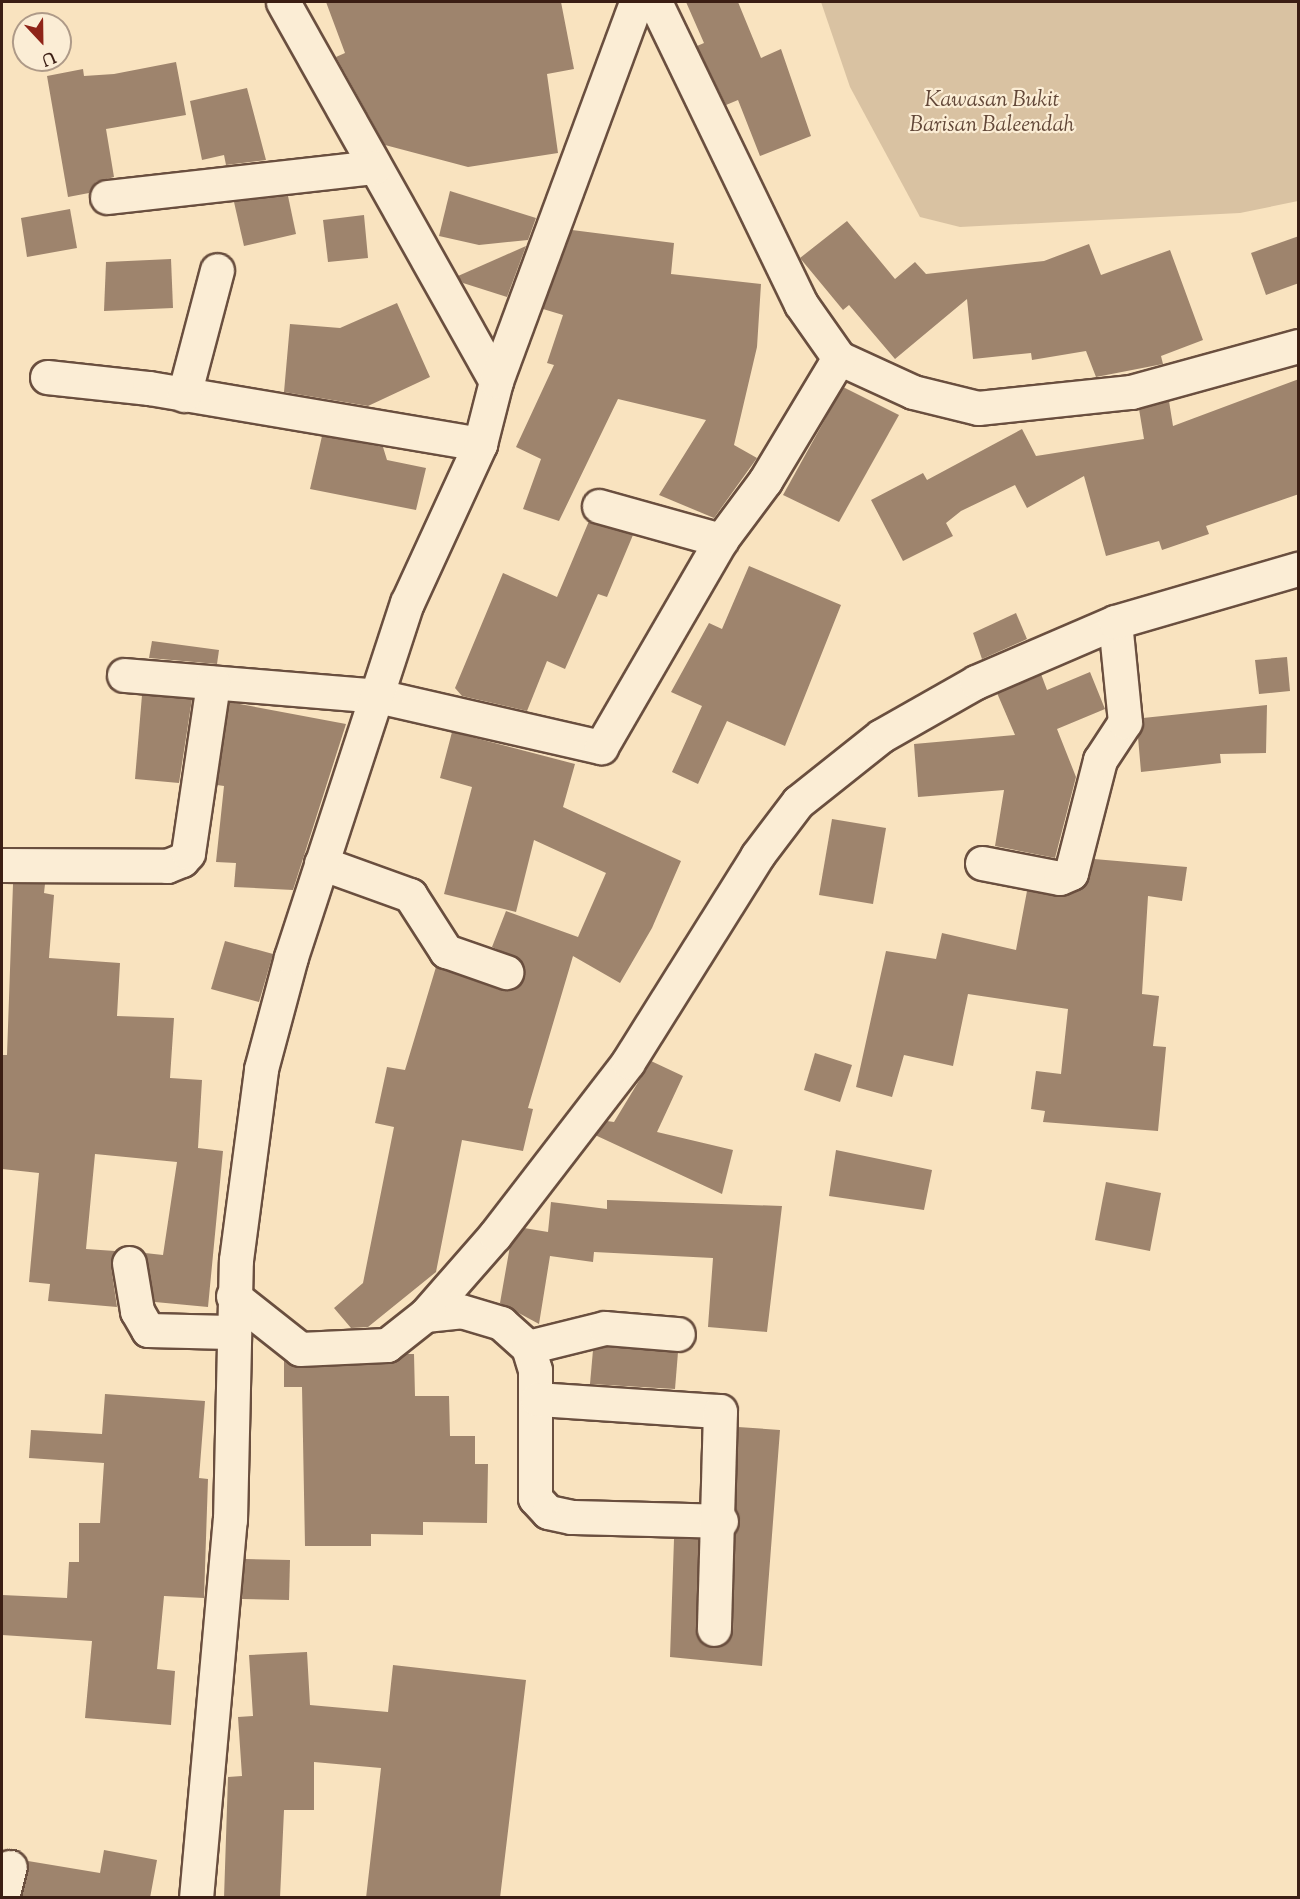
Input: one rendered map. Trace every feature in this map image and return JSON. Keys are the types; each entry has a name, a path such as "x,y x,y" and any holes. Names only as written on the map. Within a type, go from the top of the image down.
{"street":[{"path":"283,2 496,381"},
{"path":"196,1898 230,1520 230,1332 261,1068 321,863 407,603 480,444 496,381 636,2"},
{"path":"655,2 801,304 839,358 913,392 978,408 1131,392 1299,346"},
{"path":"107,197 374,166"},
{"path":"184,395 217,270"},
{"path":"124,675 378,696 600,747 721,540 765,481 839,358"},
{"path":"47,377 184,395 480,444"},
{"path":"599,506 721,540"},
{"path":"233,1296 300,1349 387,1345 425,1315 495,1235 628,1062 757,856 798,802 880,736 967,687 1115,622 1299,569"},
{"path":"981,863 1060,878 1071,873 1100,760 1125,722 1115,622"},
{"path":"2,865 167,866 182,860 188,853 213,683"},
{"path":"321,863 410,895 446,951 506,972"},
{"path":"129,1263 137,1311 148,1329 230,1332"},
{"path":"425,1315 461,1311 501,1323 528,1347 537,1398 535,1498 548,1512 571,1517 721,1521"},
{"path":"528,1347 604,1328 678,1334"},
{"path":"537,1398 717,1409 722,1414 721,1521 714,1629"}],"green space":[{"name":"Kawasan Bukit Barisan Baleendah","path":"821,2 1298,2 1298,201 1240,213 960,227 920,217 850,87"}],"building":[{"path":"326,2 561,2 574,69 547,74 558,153 468,167 385,145 336,57 345,53"},
{"path":"686,2 738,2 761,58 781,49 811,136 760,156 738,100 726,105 697,46 704,43"},
{"path":"176,62 186,115 106,129 114,177 96,182 89,193 68,197 47,76 83,69 84,76 114,74"},
{"path":"247,88 266,160 226,165 224,155 202,160 190,101"},
{"path":"450,191 536,218 528,240 479,245 439,236"},
{"path":"288,196 296,234 244,246 234,202"},
{"path":"70,209 77,248 27,257 21,218"},
{"path":"364,215 368,258 328,262 323,220"},
{"path":"847,221 895,279 915,262 926,274 1044,261 1089,244 1101,275 1170,250 1203,340 1161,356 1163,364 1096,377 1086,351 1032,360 1031,353 973,359 967,299 895,359 849,305 843,310 800,258"},
{"path":"572,230 674,243 671,274 761,284 757,347 734,445 757,458 714,518 659,495 706,420 618,399 559,521 523,509 541,459 516,447 554,365 547,363 563,315 543,309"},
{"path":"1299,236 1299,283 1266,295 1251,253"},
{"path":"526,246 507,297 463,283 458,276"},
{"path":"171,259 173,308 104,311 106,262"},
{"path":"397,303 430,377 368,406 284,392 290,324 340,328"},
{"path":"1299,379 1299,494 1206,526 1209,534 1162,550 1159,541 1106,556 1084,476 1027,508 1015,485 961,511 946,523 953,536 903,561 871,500 923,473 927,480 1022,429 1036,456 1144,439 1139,409 1169,401 1173,426"},
{"path":"843,387 899,415 839,522 783,495"},
{"path":"322,436 383,447 387,460 426,468 416,510 310,489"},
{"path":"589,521 633,535 607,597 598,594 565,669 547,661 527,711 462,696 455,688 503,573 557,597"},
{"path":"749,566 841,605 785,746 727,721 698,784 672,772 702,706 671,692 709,623 722,629"},
{"path":"1016,613 1027,639 982,659 973,633"},
{"path":"152,641 219,650 217,664 149,658"},
{"path":"1287,657 1290,691 1259,694 1255,660"},
{"path":"1090,672 1105,709 1057,729 1076,777 1055,858 995,846 1004,790 918,797 914,744 1015,735 997,693 1041,674 1047,690"},
{"path":"142,695 192,699 179,783 135,779"},
{"path":"229,702 346,724 293,890 234,887 236,863 216,862 224,786 217,785"},
{"path":"1267,705 1266,753 1220,754 1221,763 1141,772 1138,737 1143,718"},
{"path":"452,732 575,764 563,807 681,861 652,928 620,983 573,956 528,1108 533,1109 523,1151 462,1140 436,1272 368,1327 351,1328 334,1308 363,1283 394,1127 375,1123 387,1067 405,1070 436,967 500,990 518,987 524,978 521,960 492,947 506,911 578,937 606,873 534,840 516,912 444,894 472,787 440,778"},
{"path":"832,819 886,828 873,904 819,895"},
{"path":"1094,859 1187,867 1182,901 1148,896 1142,994 1159,996 1153,1046 1166,1047 1158,1131 1043,1122 1045,1111 1031,1109 1036,1071 1061,1074 1068,1009 968,994 953,1066 904,1055 892,1097 856,1087 886,951 936,959 942,933 1016,950 1027,891 1057,896 1079,890"},
{"path":"13,884 45,884 44,893 54,895 49,958 120,963 117,1016 174,1018 170,1078 202,1080 198,1148 223,1151 208,1307 155,1302 145,1253 163,1255 177,1162 95,1154 86,1249 115,1251 111,1266 117,1307 48,1301 50,1284 29,1282 39,1173 2,1169 2,1055 7,1055"},
{"path":"225,941 273,954 259,1002 211,989"},
{"path":"815,1053 852,1065 840,1102 804,1090"},
{"path":"651,1061 683,1076 657,1132 733,1150 722,1194 595,1135 607,1121 614,1122"},
{"path":"836,1150 932,1170 924,1210 829,1196"},
{"path":"1106,1182 1161,1193 1150,1251 1095,1240"},
{"path":"607,1200 782,1206 767,1332 708,1327 713,1258 594,1252 593,1262 550,1256 539,1324 500,1303 510,1246 524,1228 548,1232 551,1202 607,1209"},
{"path":"607,1347 678,1352 675,1389 590,1384 593,1350"},
{"path":"405,1354 414,1354 415,1396 449,1396 450,1436 475,1436 475,1464 488,1464 487,1523 423,1522 423,1535 371,1534 371,1546 305,1546 302,1387 284,1387 284,1360 301,1368 388,1364"},
{"path":"105,1394 205,1401 199,1478 208,1479 204,1598 164,1596 157,1669 175,1671 171,1725 85,1718 92,1641 2,1635 2,1595 67,1598 69,1562 79,1562 79,1523 100,1523 104,1463 29,1458 31,1430 102,1434"},
{"path":"738,1427 780,1430 762,1666 670,1657 674,1539 698,1539 698,1638 705,1645 722,1646 733,1630"},
{"path":"245,1559 290,1560 289,1600 242,1599"},
{"path":"307,1652 310,1705 388,1712 393,1665 526,1680 500,1898 366,1898 381,1768 314,1762 314,1810 284,1810 280,1898 224,1898 228,1777 242,1776 238,1717 253,1716 249,1655"},
{"path":"104,1850 157,1860 150,1898 21,1898 28,1861 100,1873"}]}
